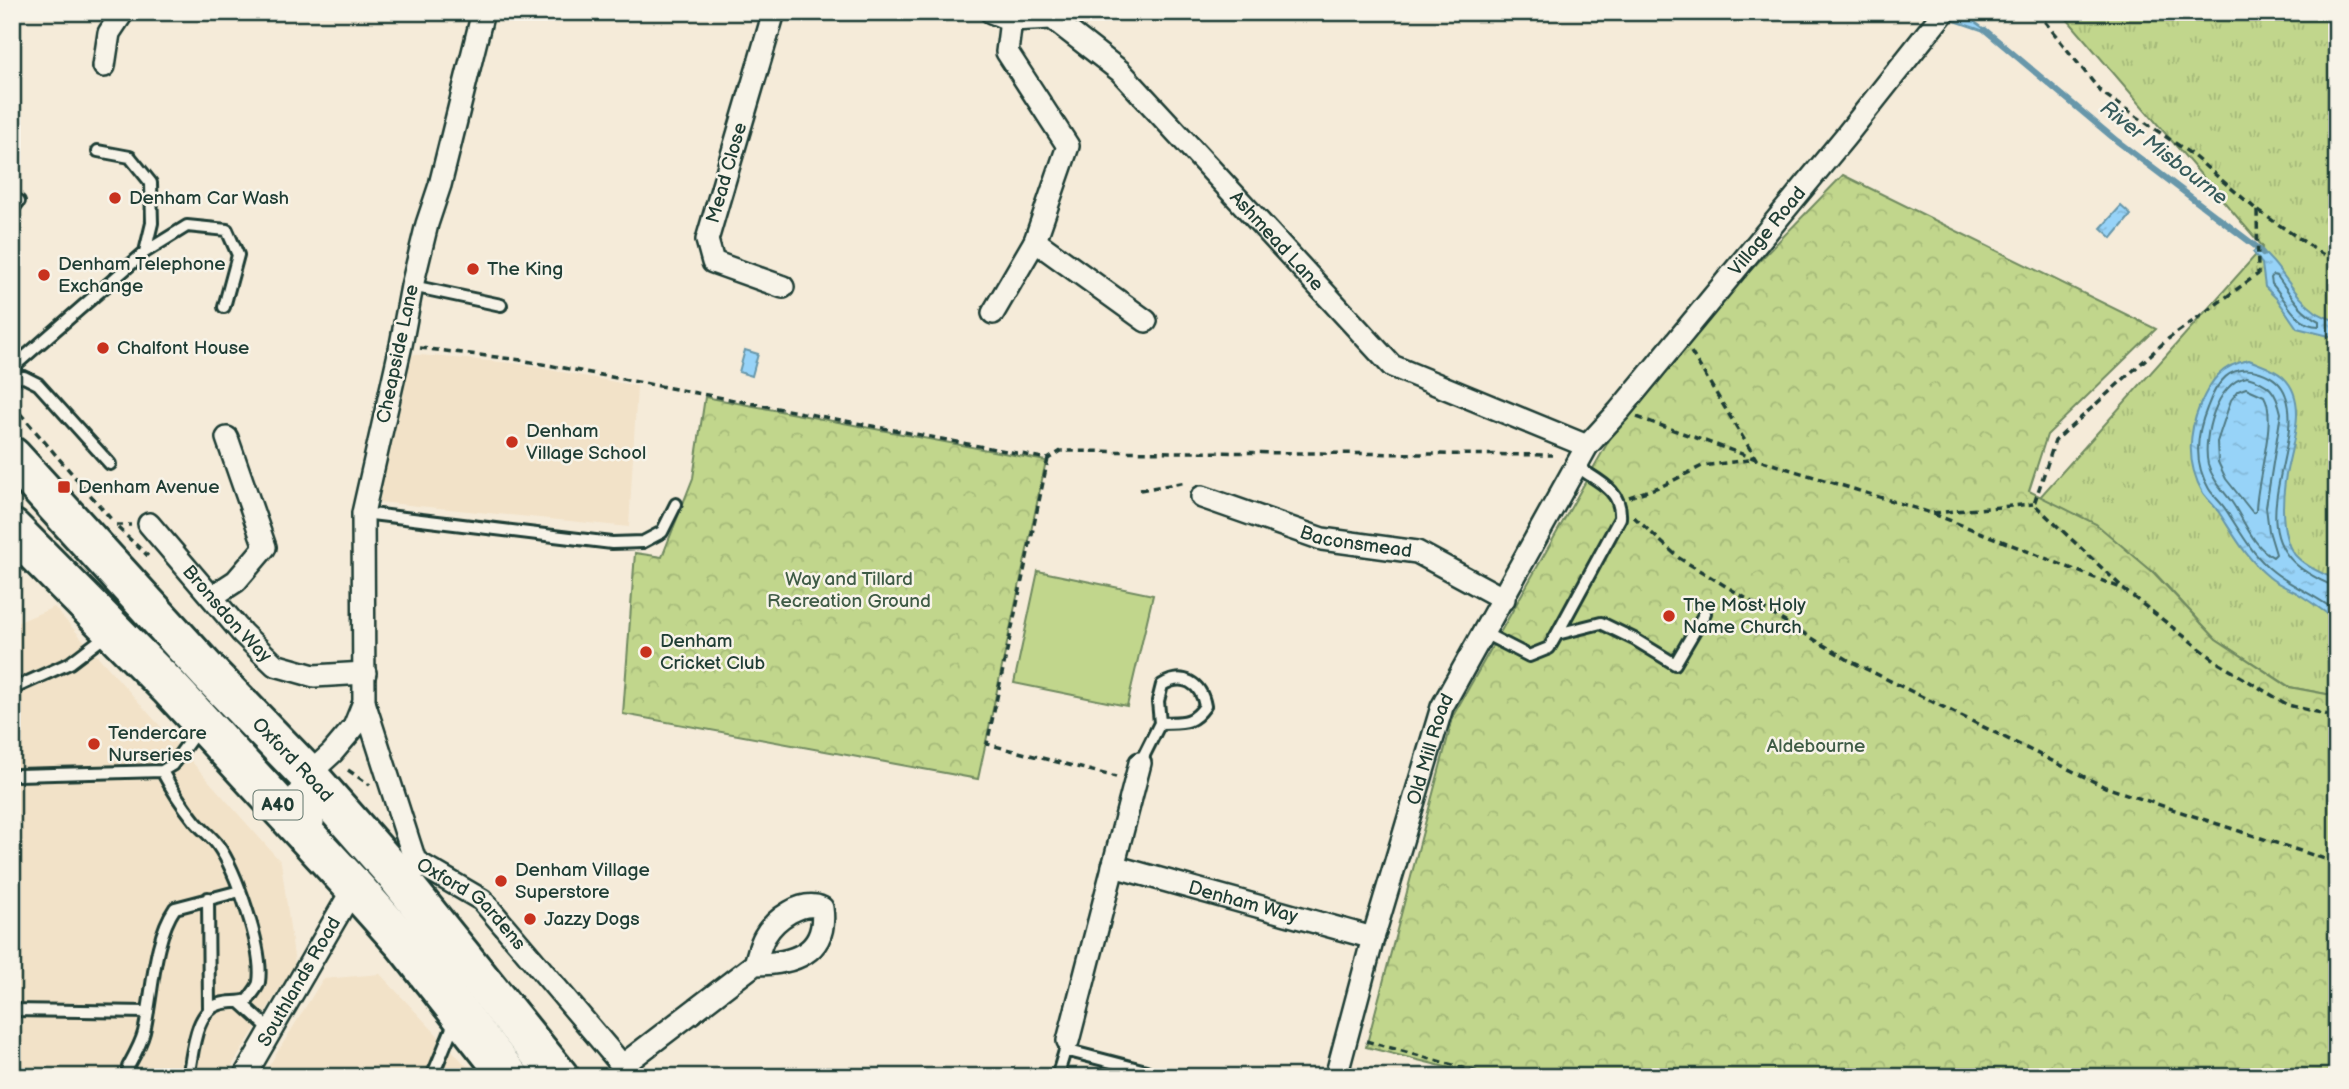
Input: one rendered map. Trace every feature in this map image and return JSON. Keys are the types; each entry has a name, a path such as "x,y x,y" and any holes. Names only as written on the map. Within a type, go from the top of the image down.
{"highway":[{"name":"Oxford Road","path":"12,457 208,672 308,775 406,868 559,1077"},
{"name":"Oxford Road","path":"12,529 203,723 354,887 404,943 510,1077"}],"street":[{"path":"104,66 109,33 122,12"},
{"name":"Cheapside Lane","path":"364,702 363,513 412,286 483,12"},
{"name":"Mead Close","path":"774,12 707,240 713,262 783,287"},
{"path":"993,313 1035,241 1068,146 1007,52 1001,16"},
{"name":"Ashmead Lane","path":"1001,16 1052,18 1120,71 1392,366 1581,456"},
{"name":"Village Road","path":"1581,456 1941,17"},
{"path":"1035,241 1146,321"},
{"path":"213,596 236,581 265,547 227,438"},
{"name":"Old Mill Road","path":"1336,1077 1373,938 1442,707 1581,456"},
{"name":"Baconsmead","path":"1194,489 1322,539 1417,552 1504,599"},
{"name":"Bronsdon Way","path":"149,524 242,633 275,665 314,676 365,673"},
{"path":"354,887 297,796 308,775 332,753 354,727 364,702"},
{"name":"Oxford Gardens","path":"364,702 406,868 482,900 627,1071"},
{"path":"1066,1046 1138,772"},
{"name":"Denham Way","path":"1113,866 1373,938"},
{"name":"Southlands Road","path":"243,1077 354,887"},
{"path":"627,1071 755,964"}],"lane":[{"path":"98,151 130,157 151,183 152,223 145,253"},
{"path":"12,368 145,253 187,226 227,230 238,255 224,307"},
{"path":"412,286 501,306"},
{"path":"12,378 24,377 38,384 110,464"},
{"path":"1484,633 1529,656 1549,648 1557,634 1620,517 1620,503 1616,494 1581,456"},
{"path":"363,513 612,543 643,542 662,532 676,504"},
{"path":"1557,634 1601,623 1675,664 1705,613"},
{"path":"12,689 70,663 113,630"},
{"path":"1138,772 1160,723 1158,701 1162,685 1171,679 1182,680 1195,685 1203,693 1205,706 1197,718 1187,722 1160,723"},
{"path":"18,775 162,771 172,765 203,723"},
{"path":"162,771 175,795 196,823 216,843 229,864 258,953 259,984 248,999 220,1004 209,1010 196,1039 188,1077"},
{"path":"131,1077 128,1067 144,1035 167,919 175,908 240,891"},
{"path":"208,898 209,1010"},
{"path":"240,1002 271,1030"},
{"path":"12,1010 148,1012"},
{"path":"432,1077 458,1012"},
{"path":"1057,1077 1066,1046 1146,1070"}],"path":[{"path":"2037,12 2101,92 2191,154 2257,210 2337,264"},
{"path":"2034,504 2055,441 2168,339 2258,274 2257,210"},
{"path":"1681,336 1756,459"},
{"path":"401,345 522,360 1048,459 1061,451 1581,456"},
{"path":"12,404 116,525"},
{"path":"1619,411 1756,459 1931,513 2123,589"},
{"path":"1048,459 987,744 1138,772"},
{"path":"1756,459 1702,466 1620,503 1679,558 1862,667 2105,787 2337,863"},
{"path":"1140,490 1194,489"},
{"path":"1931,513 2034,504 2123,589 2220,664 2288,705 2337,717"},
{"path":"1347,1037 1496,1077"}],"shaded area":[{"name":"Denham Village School","path":"408,354 513,363 637,386 629,527 379,502"},
{"name":"Tendercare Nurseries","path":"54,607 281,862 295,964 225,1077 12,1077 12,625"},
{"path":"380,974 477,1077 262,1077 323,979"}],"green space":[{"path":"2061,12 2337,12 2337,696 2290,687 2216,639 2154,572 2039,498 2263,247"},
{"name":"Aldebourne","path":"1843,175 2156,329 2047,435 2029,491 2096,524 2153,572 2216,639 2289,687 2337,696 2337,1077 1485,1077 1366,1047 1454,714 1642,382"},
{"name":"Way and Tillard Recreation Ground","path":"705,397 1046,461 978,779 623,714 635,553 662,557 693,478"},
{"path":"1038,571 1153,595 1127,706 1014,683"}],"water":[{"path":"1961,12 1990,33 1931,13"},
{"path":"2121,206 2131,215 2112,238 2101,228"},
{"path":"2258,248 2308,305 2337,322 2337,338 2297,328 2265,287 2262,264 2253,252"},
{"path":"745,350 758,354 752,376 739,372"},
{"path":"2249,360 2283,377 2296,400 2296,427 2284,492 2285,531 2296,556 2312,568 2337,580 2337,621 2272,579 2254,563 2203,493 2194,472 2191,438 2204,396 2224,370"}],"waterway":[{"name":"River Misbourne","path":"1985,30 2117,141 2263,254"}],"place":[{"name":"Denham Car Wash","path":"115,198"},
{"name":"The King","path":"473,269"},
{"name":"Denham Telephone Exchange","path":"44,275"},
{"name":"Chalfont House","path":"103,348"},
{"name":"Denham Village School","path":"512,442"},
{"name":"Denham Avenue","path":"64,487"},
{"name":"The Most Holy Name Church","path":"1669,616"},
{"name":"Denham Cricket Club","path":"646,652"},
{"name":"Tendercare Nurseries","path":"94,744"},
{"name":"Denham Village Superstore","path":"501,881"},
{"name":"Jazzy Dogs","path":"530,919"}]}
